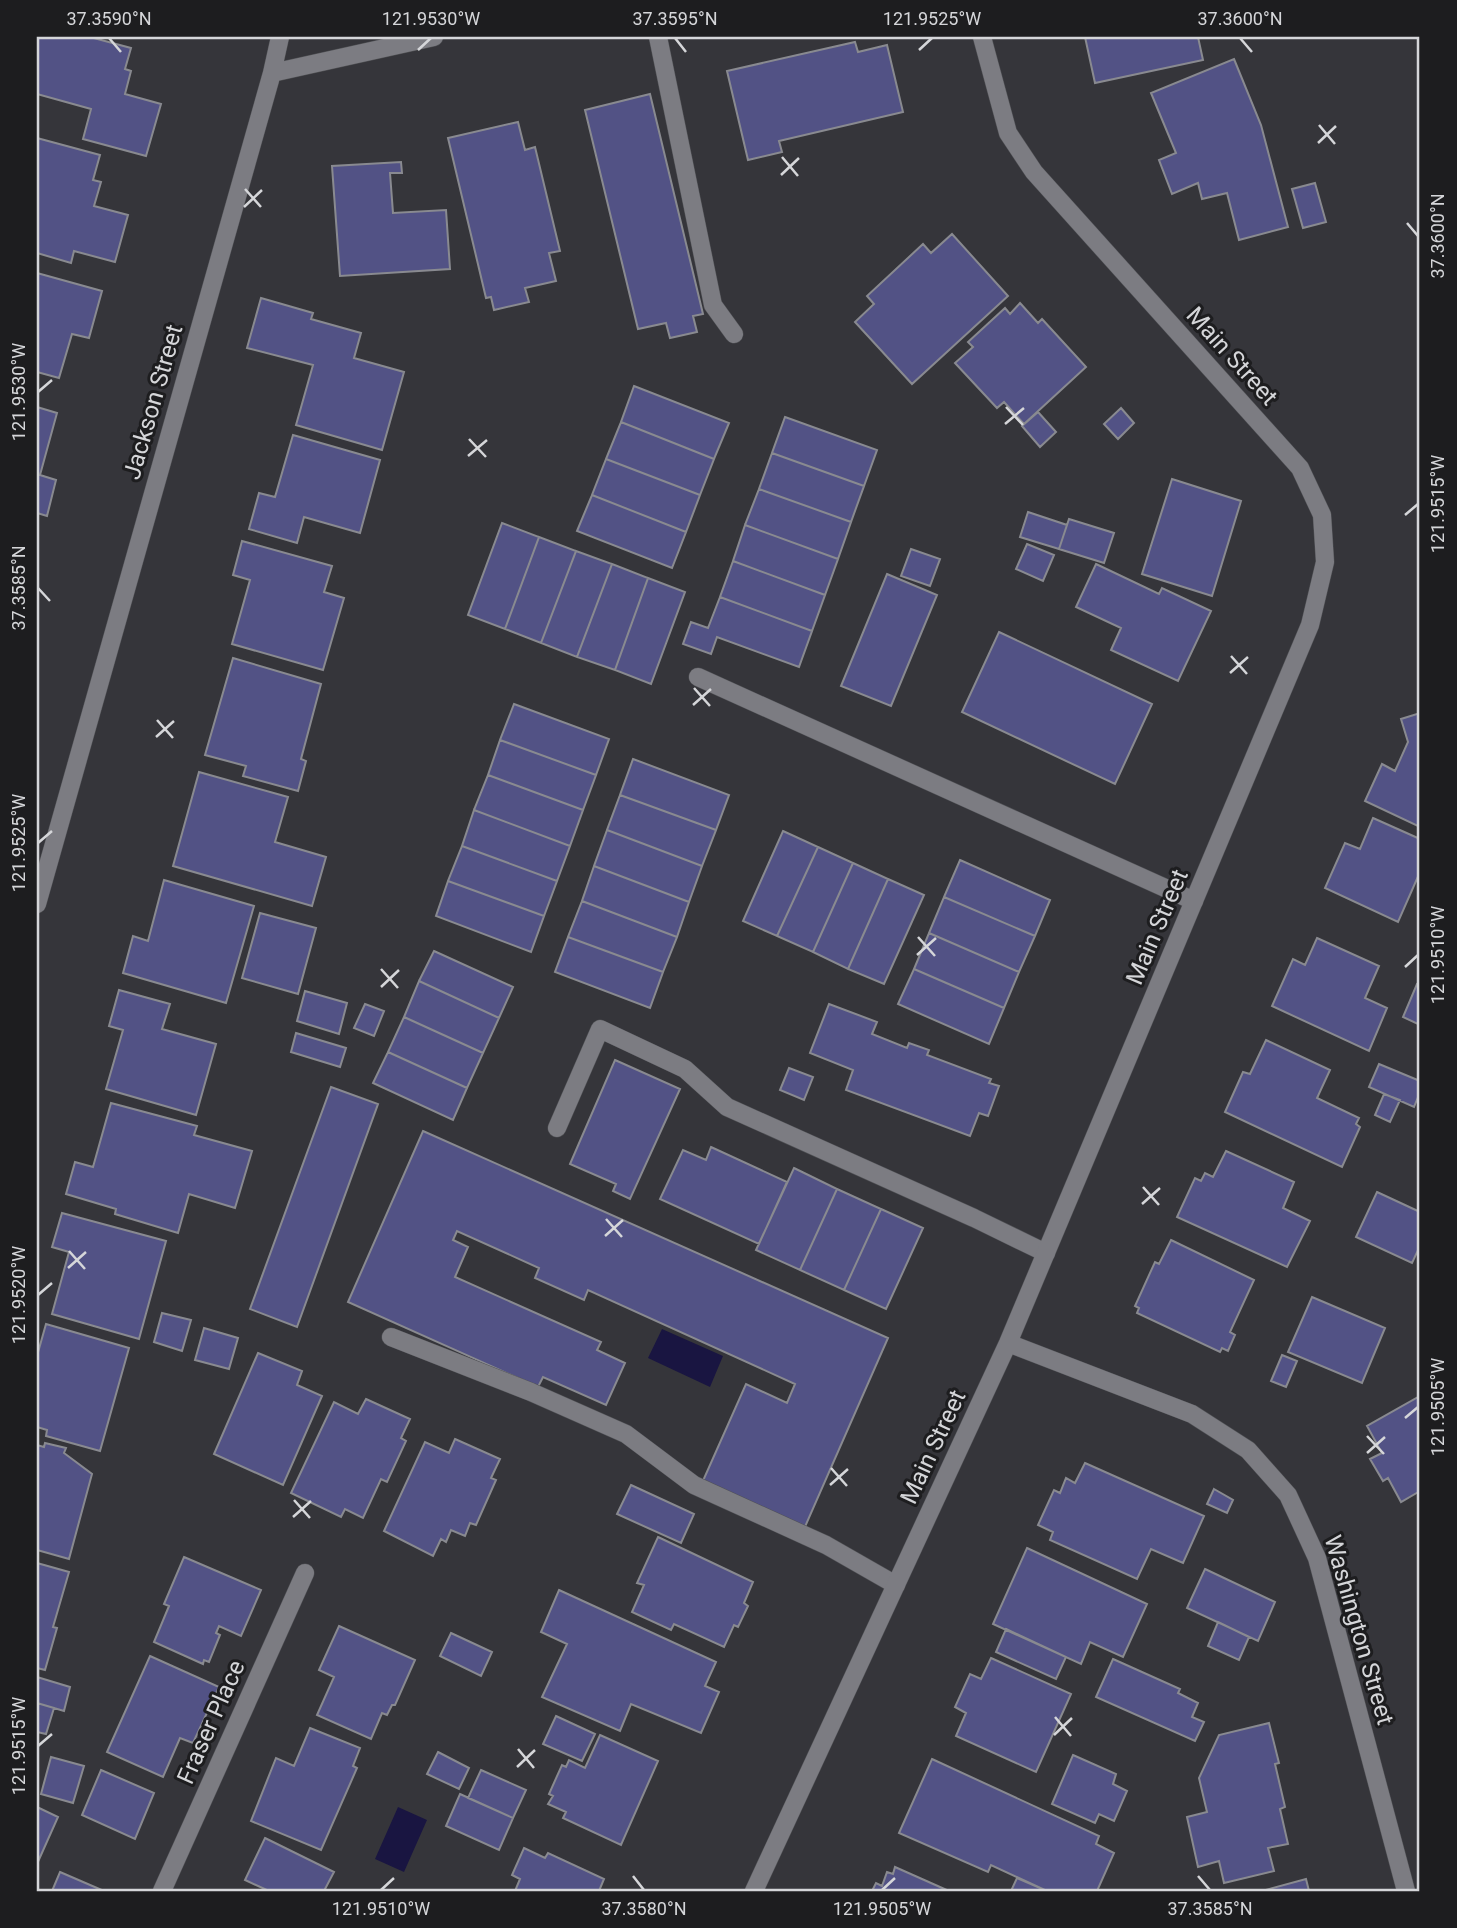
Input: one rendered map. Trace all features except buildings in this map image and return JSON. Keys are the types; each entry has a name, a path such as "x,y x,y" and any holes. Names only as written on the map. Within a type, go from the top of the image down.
{"street":[{"name":"Jackson Street","path":"37,904 281,37"},
{"path":"272,73 434,37"},
{"path":"658,37 713,304 733,334"},
{"name":"Main Street","path":"754,1891 1008,1343 1310,625 1325,562 1322,515 1300,468 1034,172 1008,133 982,37"},
{"path":"698,677 1194,901"},
{"path":"557,1128 600,1029 685,1069 727,1107 1046,1253"},
{"path":"391,1337 531,1392 626,1434 694,1485 826,1545 896,1585"},
{"name":"Washington Street","path":"1008,1343 1192,1414 1248,1450 1288,1495 1317,1558 1406,1891"},
{"name":"Fraser Place","path":"162,1891 305,1573"}],"shaded area":[{"path":"662,1329 723,1356 710,1387 648,1358"},
{"path":"398,1807 427,1820 404,1872 375,1859"}]}
